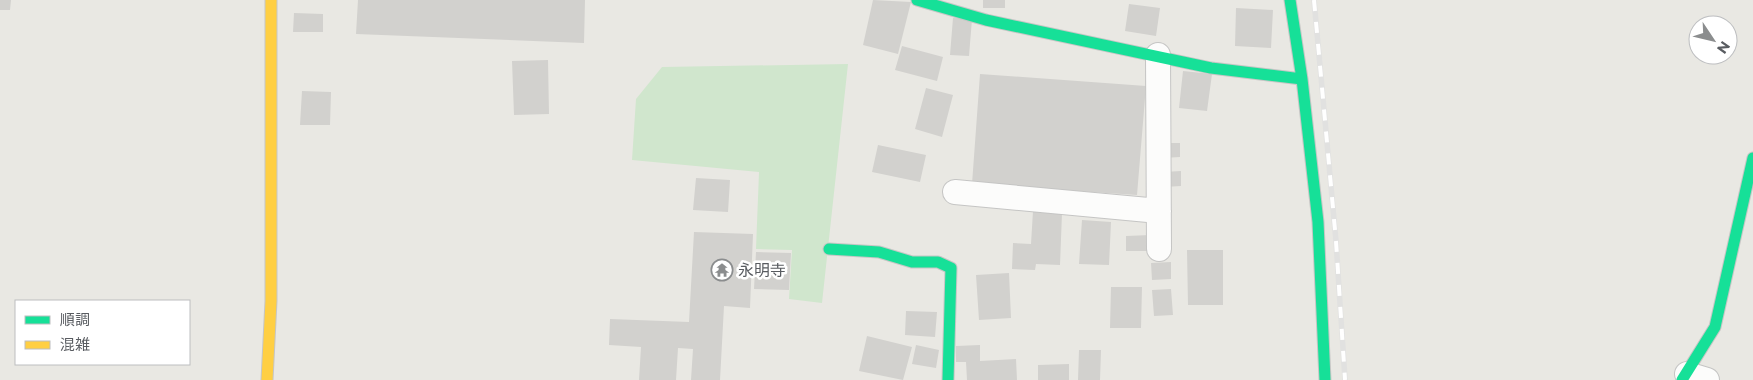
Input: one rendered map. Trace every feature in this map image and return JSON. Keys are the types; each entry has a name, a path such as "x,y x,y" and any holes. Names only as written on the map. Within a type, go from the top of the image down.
{"street":[{"path":"267,380 271,292 272,0"},
{"path":"917,0 986,20 1158,55 1211,68 1302,79"},
{"path":"1290,0 1302,79 1318,222 1325,380"},
{"path":"1158,55 1159,248"},
{"path":"1692,378 1715,327 1753,158"},
{"path":"955,192 1159,211"},
{"path":"829,249 879,252 912,262 938,262 951,268 948,380"}],"green space":[{"path":"848,64 822,303 789,299 792,250 756,249 759,172 632,160 636,99 662,67"}],"building":[{"path":"0,0 11,0 10,10 0,10"},
{"path":"358,0 585,0 584,43 356,34"},
{"path":"873,0 911,2 898,54 863,45"},
{"path":"983,0 1005,0 1005,8 983,8"},
{"path":"1129,4 1160,8 1156,36 1125,31"},
{"path":"1236,8 1273,10 1271,48 1235,46"},
{"path":"294,13 323,14 323,32 293,32"},
{"path":"953,18 972,19 969,56 950,55"},
{"path":"902,46 943,57 937,81 895,70"},
{"path":"548,60 549,114 514,115 512,61"},
{"path":"1183,71 1212,74 1207,111 1179,108"},
{"path":"980,74 1146,86 1137,195 972,184"},
{"path":"926,88 953,95 942,137 915,129"},
{"path":"302,91 331,92 330,125 300,125"},
{"path":"1163,143 1180,143 1180,157 1163,158"},
{"path":"878,145 926,155 920,182 872,172"},
{"path":"1181,171 1181,186 1164,187 1164,172"},
{"path":"696,178 730,180 728,212 693,210"},
{"path":"1033,211 1062,213 1060,265 1036,264 1035,270 1012,269 1013,243 1031,244"},
{"path":"1082,220 1111,222 1109,265 1079,264"},
{"name":"永明寺","path":"694,232 753,234 750,308 724,306 720,380 691,380 693,349 678,348 676,380 639,380 641,347 609,345 610,319 689,322"},
{"path":"1151,235 1151,251 1126,251 1126,236"},
{"path":"1187,250 1223,250 1223,305 1188,305"},
{"path":"756,252 791,253 789,290 754,289"},
{"path":"1171,262 1171,279 1152,280 1151,263"},
{"path":"1009,273 1011,318 979,320 976,275"},
{"path":"1111,287 1142,287 1141,328 1110,328"},
{"path":"1171,289 1173,315 1154,316 1152,290"},
{"path":"906,311 937,312 935,337 905,335"},
{"path":"867,336 912,347 903,380 859,371"},
{"path":"916,345 939,350 936,368 912,364"},
{"path":"980,345 980,361 1016,359 1017,380 967,380 966,362 956,362 956,346"},
{"path":"1079,350 1101,350 1100,380 1078,380"},
{"path":"1069,364 1069,380 1038,380 1038,365"}],"railway":[{"path":"1314,0 1336,241 1345,380"}],"traffic: fast":[{"path":"917,0 986,20 1211,68 1302,79"},
{"path":"1290,0 1302,79 1318,222 1325,380"},
{"path":"1682,380 1715,327 1753,158"},
{"path":"829,249 879,252 912,262 938,262 951,268 948,380"}],"traffic: slow":[{"path":"267,380 271,301 271,0"}],"place":[{"name":"永明寺","path":"722,270"}]}
